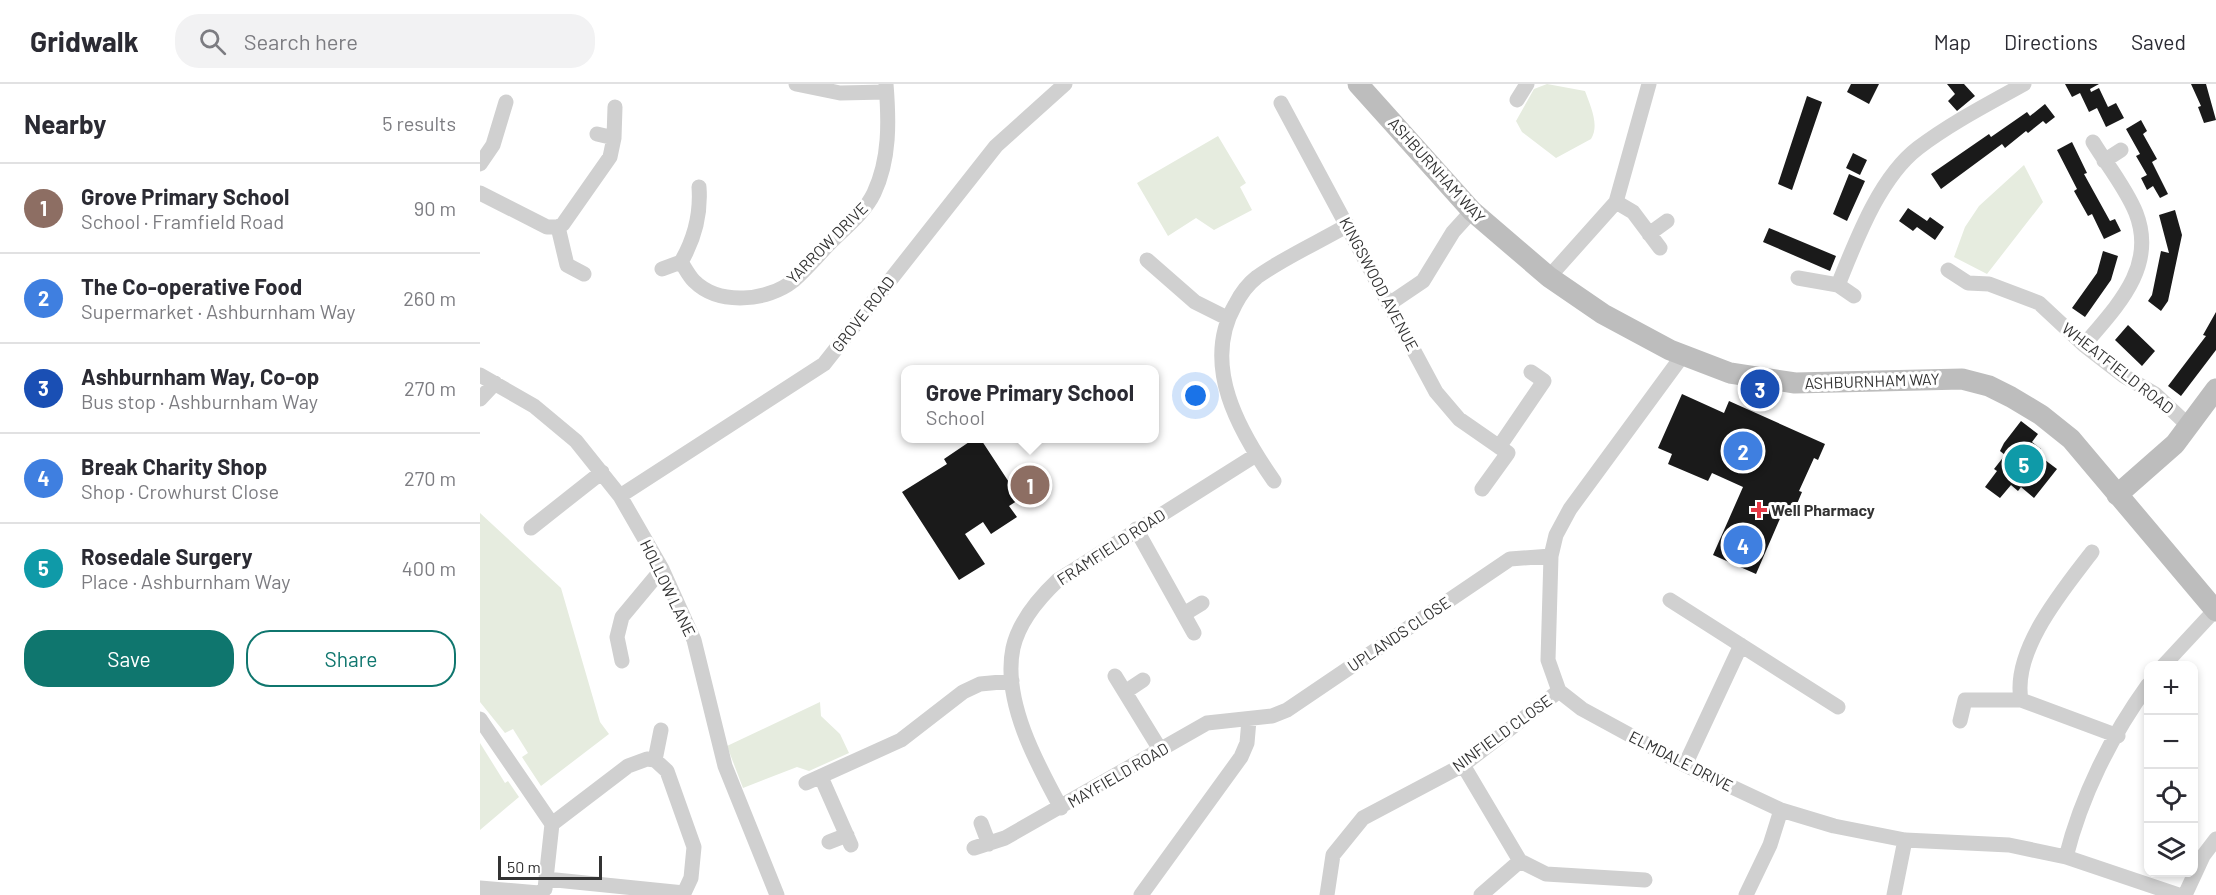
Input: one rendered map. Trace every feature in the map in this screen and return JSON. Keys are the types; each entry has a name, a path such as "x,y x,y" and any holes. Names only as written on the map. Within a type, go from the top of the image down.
{"street":[{"path":"796,84 840,93 886,88"},
{"name":"GROVE ROAD","path":"620,496 824,364 996,146 1065,84"},
{"name":"ASHBURNHAM WAY","path":"1358,84 1472,211 1549,277 1603,314 1683,355 1731,373 1795,383 1928,378 1962,379 1989,386 2041,415 2071,439 2215,610"},
{"path":"1517,100 1527,84"},
{"path":"1549,277 1616,202 1648,84"},
{"path":"1838,285 1864,222 1888,182 1916,149 1956,122 2024,84"},
{"name":"YARROW DRIVE","path":"681,262 695,282 720,294 747,298 769,295 793,281 858,215 873,194 884,163 888,135 886,88"},
{"path":"480,164 493,145 506,102"},
{"name":"KINGSWOOD AVENUE","path":"1281,103 1436,392 1459,419 1499,447"},
{"path":"584,274 567,265 558,227 610,157 615,138 615,107"},
{"path":"597,134 615,138"},
{"path":"2084,345 2120,302 2139,269 2143,240 2135,212 2093,142"},
{"path":"2104,160 2121,150"},
{"path":"662,269 681,262 692,243 707,205 699,187"},
{"path":"480,193 547,227 558,227"},
{"path":"1616,202 1633,212 1660,248"},
{"path":"1389,304 1423,281 1453,232 1472,211"},
{"path":"1648,234 1667,222"},
{"path":"1274,481 1256,455 1226,392 1221,363 1221,339 1227,318 1240,296 1256,278 1348,225"},
{"path":"1147,260 1195,302 1227,318"},
{"name":"WHEATFIELD ROAD","path":"1948,270 1968,283 1989,284 2039,303 2084,345 2124,376 2155,394 2190,427"},
{"path":"1798,278 1838,285 1854,296"},
{"path":"1559,691 1548,660 1551,556 1556,535 1570,508 1683,355"},
{"path":"1482,489 1508,453 1499,447 1544,381 1531,372"},
{"name":"HOLLOW LANE","path":"480,375 495,382 550,418 576,441 620,496 662,569 694,640 725,766 777,895"},
{"path":"480,399 495,382"},
{"path":"2117,495 2190,427 2216,389"},
{"name":"FRAMFIELD ROAD","path":"1061,808 1024,736 1012,681 1013,649 1018,634 1037,600 1078,565 1256,455"},
{"path":"531,528 602,472"},
{"path":"1136,529 1194,633"},
{"path":"2021,700 2018,682 2041,621 2092,552"},
{"name":"UPLANDS CLOSE","path":"1249,720 1287,710 1510,559 1551,556"},
{"path":"622,661 617,637 622,617 662,569"},
{"path":"1670,600 1838,707"},
{"path":"1184,614 1202,603"},
{"path":"2168,661 2215,610"},
{"path":"1685,765 1741,645"},
{"path":"1115,676 1161,751"},
{"path":"1125,692 1143,680"},
{"path":"806,783 901,740 963,692 980,684 1012,681"},
{"name":"NINFIELD CLOSE","path":"1327,895 1333,855 1363,818 1463,765 1559,691"},
{"name":"ELMDALE DRIVE","path":"1559,691 1582,710 1685,765 1781,810 1834,825 1905,840 2009,845 2066,858 2179,895"},
{"path":"2066,858 2075,821 2088,791 2144,692"},
{"path":"1960,721 1965,700 2021,700 2118,736"},
{"path":"480,719 552,824 545,889 539,893 480,888"},
{"path":"1141,895 1241,757 1247,742 1249,720"},
{"name":"MAYFIELD ROAD","path":"974,848 1005,838 1061,808 1206,723 1249,720"},
{"path":"655,760 662,730"},
{"path":"546,879 684,894 691,878 694,847 667,771 655,760 647,759 628,766 552,824"},
{"path":"1463,765 1520,861 1546,874 1615,888 1645,880"},
{"path":"821,777 849,840 829,842"},
{"path":"1746,895 1770,845 1781,810"},
{"path":"981,823 989,844"},
{"path":"2186,895 2204,856 2216,839"},
{"path":"1894,895 1905,840"},
{"path":"1481,895 1520,861"}],"shaded area":[{"path":"1547,84 1585,91 1595,128 1591,139 1556,158 1522,132 1516,121 1534,89"},
{"path":"1218,136 1246,183 1240,187 1252,210 1214,230 1196,218 1168,236 1137,183"},
{"path":"2024,165 2043,202 1987,274 1954,257 1965,227 1979,206"},
{"path":"480,513 561,588 600,722 609,734 541,786 522,757 528,753 513,729 505,733 480,702"},
{"path":"820,702 821,716 840,734 849,753 809,771 797,767 743,788 727,746"},
{"path":"480,743 505,783 508,781 519,797 480,830"}],"building":[{"path":"1851,84 1879,84 1869,104 1847,92"},
{"path":"1947,84 1964,84 1975,96 1957,111 1948,101 1955,94"},
{"path":"2065,84 2099,84 2090,89 2091,92 2099,88 2108,107 2116,103 2124,118 2106,127 2097,108 2089,112 2080,93 2072,97"},
{"path":"2191,84 2206,84 2216,120 2204,123 2198,107 2201,106"},
{"path":"1807,96 1822,102 1792,190 1778,184"},
{"path":"2045,104 2055,117 2046,124 2043,121 2028,133 2026,131 2005,148 2002,144 1941,189 1931,174 1989,134 1991,137 2027,112 2030,116"},
{"path":"2141,120 2147,131 2143,134 2157,159 2152,162 2168,194 2160,198 2153,186 2147,190 2141,178 2147,175 2136,156 2140,154 2126,129"},
{"path":"2072,142 2087,173 2084,174 2110,221 2115,219 2121,231 2104,239 2092,214 2088,216 2074,191 2077,189 2057,150"},
{"path":"1853,153 1867,160 1860,175 1846,168"},
{"path":"1849,174 1865,181 1847,221 1833,214"},
{"path":"1908,208 1927,221 1930,217 1944,227 1935,240 1917,227 1913,231 1899,221"},
{"path":"2175,210 2182,235 2168,301 2161,311 2148,301 2152,295 2161,251 2169,253 2159,215"},
{"path":"1769,228 1836,256 1830,271 1763,242"},
{"path":"2103,251 2118,256 2111,280 2085,317 2072,308 2097,273"},
{"path":"2216,312 2216,350 2181,396 2168,386 2206,336 2203,335"},
{"path":"2128,325 2155,351 2142,366 2115,340"},
{"path":"1682,394 1724,413 1729,401 1825,444 1818,460 1814,458 1799,491 1802,492 1794,511 1785,507 1756,574 1713,555 1743,487 1712,473 1708,481 1668,464 1672,454 1658,448"},
{"path":"2021,421 2038,434 2032,442 2041,449 2037,454 2057,469 2034,498 2021,487 2018,491 2011,485 2000,498 1985,487 1997,471 1994,469 2005,455 2000,451 2004,443"},
{"path":"968,443 983,443 1020,499 1009,506 1017,517 991,534 983,522 965,534 985,564 959,580 902,492 947,464 944,459"}],"place":[{"name":"Ashburnham Way, Co-op","path":"1760,389"},
{"name":"The Co-operative Food","path":"1743,451"},
{"name":"Rosedale Surgery","path":"2024,464"},
{"name":"Grove Primary School","path":"1030,485"},
{"name":"Well Pharmacy","path":"1759,510"},
{"name":"Break Charity Shop","path":"1743,545"}]}
